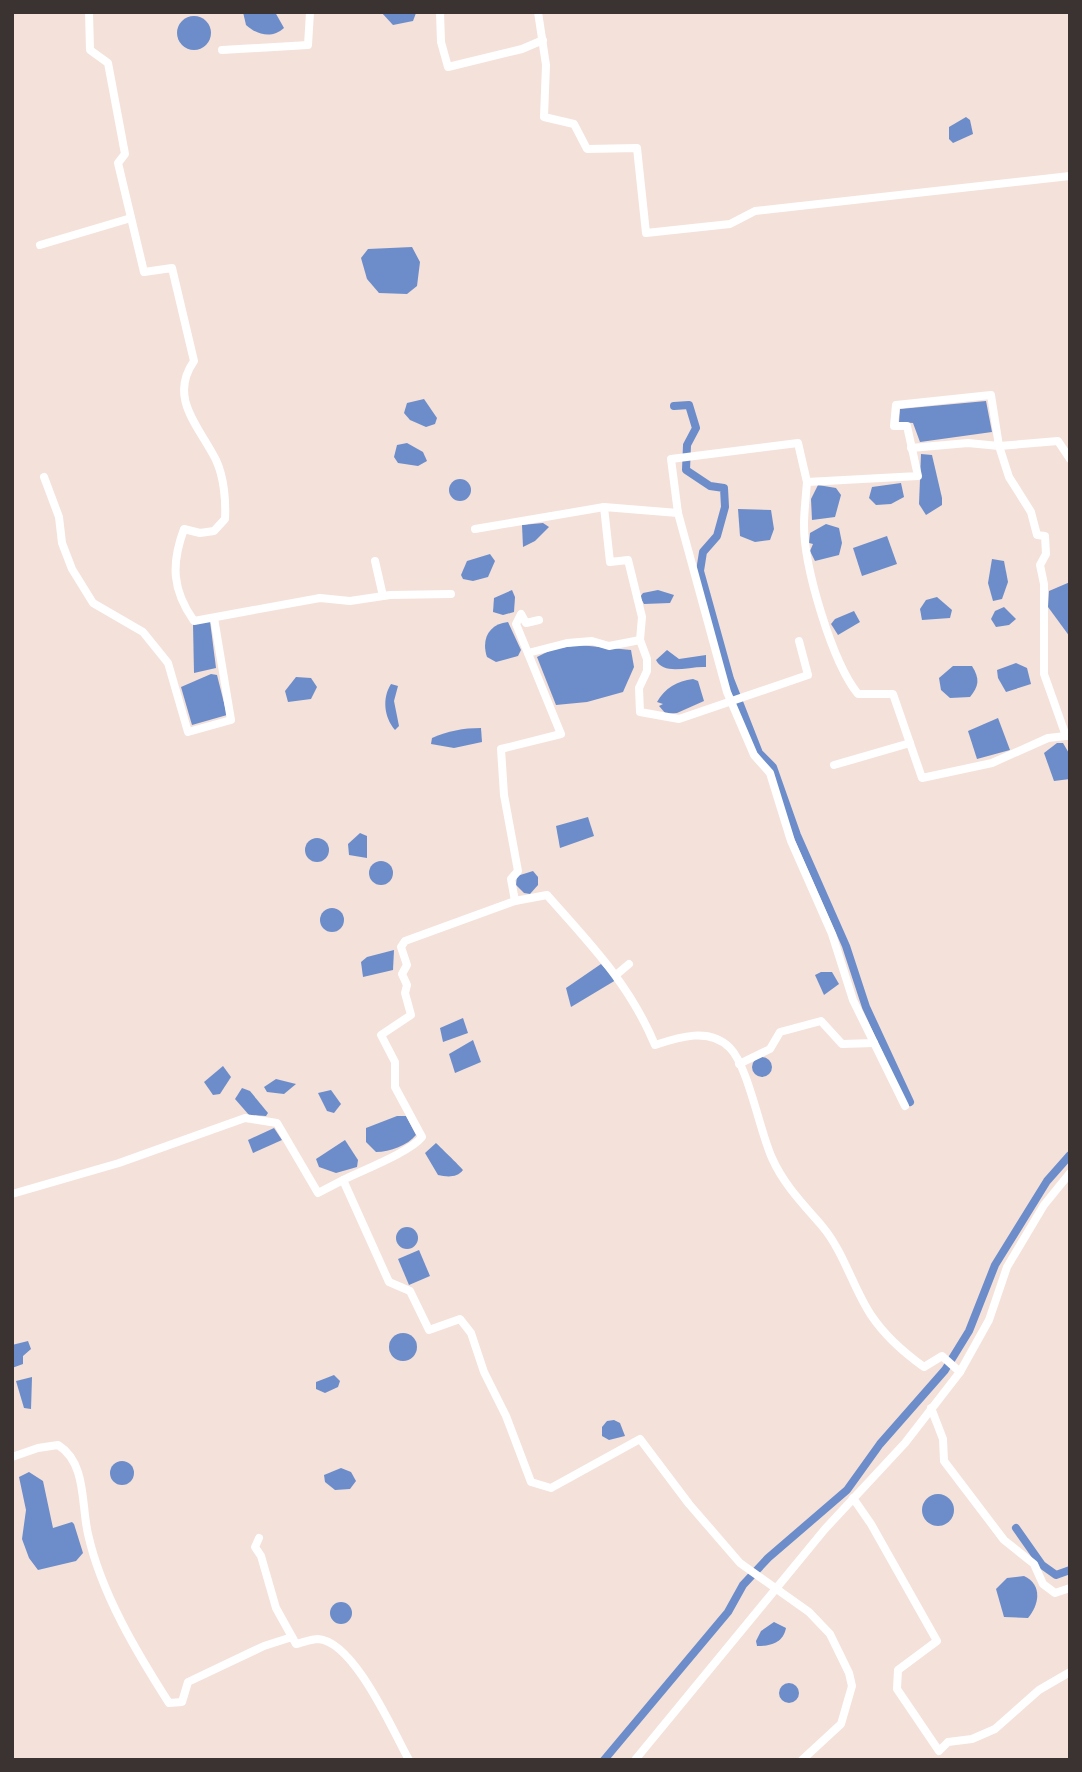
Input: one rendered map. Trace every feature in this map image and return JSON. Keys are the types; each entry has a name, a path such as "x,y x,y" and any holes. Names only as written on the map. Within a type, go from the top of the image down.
{"street":[{"path":"89,12 90,50 108,64 125,154 118,163 120,177 144,272 172,268 194,361 181,390 220,475 225,519 214,531 200,533 184,529 176,550 173,572 178,594 194,621 320,598 350,601 383,596 451,594"},
{"path":"222,50 308,45 310,12"},
{"path":"440,12 441,42 448,66 543,40"},
{"path":"538,12 543,40 544,117 574,124 587,149 638,148 646,233 730,224 755,211 1070,176"},
{"path":"40,244 131,218"},
{"path":"807,482 918,476 907,426 894,426 896,405 991,395 999,446 1009,477 1031,512 1037,535 1045,536 1046,554 1040,565 1044,584 1044,674 1068,736 1048,738 992,763 922,778 893,694 858,694 849,682 831,641 808,557 804,526 807,482 798,443 671,459 678,513 732,704 754,755 769,773 791,841 832,934 853,1000 905,1106"},
{"path":"911,448 968,443 999,446 1058,441 1070,459"},
{"path":"44,477 59,517 62,543 72,569 93,603 143,632 168,663 188,732 231,720 214,618"},
{"path":"475,529 604,507 678,513"},
{"path":"604,507 610,562 628,560 642,617 640,640 647,659 647,671 639,688 640,712 679,719 808,675 799,641"},
{"path":"374,561 383,596"},
{"path":"515,901 510,879 518,871 504,795 501,749 561,734 516,624 521,614 526,623 539,620"},
{"path":"528,653 566,643 592,641 609,646 640,640"},
{"path":"834,765 910,743"},
{"path":"12,1195 119,1163 245,1118 278,1123 318,1193 393,1154 413,1147 422,1137 395,1087 395,1062 382,1035 411,1015 405,993 407,985 402,974 407,965 401,947 405,941 515,901 547,895 616,975 640,1009 655,1045 681,1036 707,1035 730,1048 739,1064 772,1159 791,1192 822,1226 857,1284 870,1314 891,1340 924,1367 942,1356 958,1371"},
{"path":"616,975 629,964"},
{"path":"739,1064 769,1049 780,1032 821,1021 842,1044 874,1043"},
{"path":"635,1760 775,1589 853,1498 905,1443 931,1408 958,1371 989,1320 1007,1267 1044,1205 1070,1173"},
{"path":"343,1180 389,1282 410,1291 429,1330 460,1319 471,1333 484,1373 506,1416 531,1482 551,1488 640,1439 689,1504 749,1570 808,1612 830,1634 849,1673 852,1686 841,1724 802,1760"},
{"path":"931,1408 943,1439 944,1461 1004,1540 1034,1564 1043,1584 1055,1594 1070,1588"},
{"path":"12,1457 38,1448 58,1445 70,1455 80,1481 88,1535 118,1616 147,1671 169,1703 182,1702 188,1682 264,1646 292,1637"},
{"path":"853,1498 871,1524 936,1641 898,1670 897,1689 939,1751 947,1742 972,1739 995,1729 1039,1690 1070,1672"},
{"path":"259,1538 255,1547 261,1556 276,1608 296,1644 319,1639 356,1665 409,1760"}],"water":[{"path":"243,12 275,12 284,28 275,34 260,33 246,25"},
{"path":"381,12 416,13 413,21 393,25"},
{"path":"194,16 206,21 211,33 206,45 194,50 182,45 177,33 182,21"},
{"path":"966,117 970,120 973,134 953,143 949,139 949,127"},
{"path":"412,247 420,262 417,286 407,294 379,293 367,279 361,258 368,249"},
{"path":"424,399 437,418 435,424 426,427 410,420 404,413 407,403"},
{"path":"986,401 992,432 920,442 913,423 899,422 900,409"},
{"path":"407,443 423,452 427,461 418,466 398,463 394,457 397,445"},
{"path":"921,454 932,455 942,498 942,505 926,515 919,504"},
{"path":"460,479 468,482 471,490 468,498 460,501 452,498 449,490 452,482"},
{"path":"901,483 904,497 891,504 876,505 869,498 872,487"},
{"path":"818,485 836,488 841,495 835,517 812,520 811,499"},
{"path":"738,509 771,510 774,529 770,540 755,542 740,536"},
{"path":"543,523 549,527 535,541 523,547 522,525"},
{"path":"826,524 839,528 842,543 839,555 815,561 810,551 813,544 809,543 810,533"},
{"path":"887,536 897,564 862,576 853,548"},
{"path":"490,554 495,561 488,577 473,581 463,579 461,575 467,561"},
{"path":"992,559 1004,561 1008,582 1002,599 993,601 988,583"},
{"path":"1070,582 1070,637 1048,607 1049,591"},
{"path":"512,590 515,597 514,612 503,615 493,612 494,598"},
{"path":"658,590 674,595 670,603 644,604 640,597 643,593"},
{"path":"937,597 952,610 950,618 922,620 920,609 926,600"},
{"path":"1004,607 1016,619 1009,625 996,627 991,619 995,611"},
{"path":"854,611 860,622 838,635 831,624 835,619"},
{"path":"210,621 216,668 194,673 193,624"},
{"path":"508,622 521,650 518,656 496,662 487,657 486,639 491,629"},
{"path":"579,645 631,650 634,667 623,692 587,702 556,705 537,657 553,649"},
{"path":"667,650 679,659 706,655 706,667 665,668 656,660"},
{"path":"1016,663 1027,668 1031,684 1006,692 998,678 997,670"},
{"path":"953,666 972,666 975,671 977,682 970,697 950,698 941,690 939,678"},
{"path":"211,674 217,675 227,715 192,725 181,687"},
{"path":"296,677 311,678 317,687 311,699 288,702 285,691"},
{"path":"693,679 698,681 704,701 677,713 666,714 659,706 663,704 657,702 660,697 672,686"},
{"path":"391,684 398,686 394,701 399,726 395,730 388,719 386,707 386,695"},
{"path":"998,718 1010,750 977,759 968,731"},
{"path":"481,728 482,742 454,748 431,744 432,738 444,733"},
{"path":"1057,743 1063,743 1070,755 1070,779 1054,781 1044,753"},
{"path":"588,817 594,836 560,848 556,826"},
{"path":"360,833 367,836 367,858 349,855 348,844"},
{"path":"317,838 328,845 329,850 322,861 317,862 306,855 305,850 312,839"},
{"path":"381,861 390,864 393,873 390,882 381,885 372,882 369,873 372,864"},
{"path":"533,871 538,877 538,885 530,894 524,893 516,885 517,876"},
{"path":"332,908 340,912 344,920 340,928 332,932 324,928 320,920 324,912"},
{"path":"394,950 393,970 363,977 361,962 367,957"},
{"path":"601,964 616,980 571,1007 566,988"},
{"path":"832,972 839,984 824,995 815,975"},
{"path":"463,1018 468,1033 443,1042 440,1028"},
{"path":"473,1040 481,1062 455,1073 449,1054"},
{"path":"762,1057 769,1060 772,1067 769,1074 762,1077 755,1074 752,1067 755,1060"},
{"path":"223,1066 231,1077 220,1094 213,1095 204,1082"},
{"path":"276,1079 296,1084 284,1094 267,1092 264,1087"},
{"path":"242,1088 250,1091 268,1113 266,1116 249,1115 235,1099"},
{"path":"331,1090 341,1104 334,1113 327,1111 318,1093"},
{"path":"397,1116 406,1116 416,1135 398,1147 376,1152 366,1142 366,1128"},
{"path":"274,1128 282,1140 253,1153 248,1140"},
{"path":"345,1140 358,1160 357,1167 336,1173 319,1167 316,1159"},
{"path":"436,1143 463,1170 461,1173 452,1176 438,1175 425,1153"},
{"path":"407,1227 415,1230 418,1238 415,1246 407,1249 399,1246 396,1238 399,1230"},
{"path":"419,1250 430,1276 409,1285 398,1259"},
{"path":"403,1333 413,1337 417,1347 413,1357 403,1361 393,1357 389,1347 393,1337"},
{"path":"28,1341 31,1349 23,1356 23,1364 12,1368 12,1345"},
{"path":"334,1375 340,1381 338,1387 325,1393 316,1389 316,1382"},
{"path":"32,1377 31,1409 24,1408 16,1381"},
{"path":"607,1421 620,1423 625,1436 609,1440 602,1436 602,1427"},
{"path":"122,1461 130,1465 134,1473 130,1481 122,1485 114,1481 110,1473 114,1465"},
{"path":"341,1468 351,1472 356,1481 350,1489 335,1490 325,1482 324,1475"},
{"path":"29,1472 43,1481 53,1528 72,1522 74,1524 83,1553 76,1561 38,1570 29,1558 22,1539 26,1510 19,1477"},
{"path":"938,1494 949,1499 954,1510 949,1521 938,1526 927,1521 922,1510 927,1499"},
{"path":"1024,1576 1037,1590 1035,1607 1028,1618 1004,1617 996,1589 1007,1578"},
{"path":"341,1602 349,1605 352,1613 349,1621 341,1624 333,1621 330,1613 333,1605"},
{"path":"774,1622 786,1628 782,1637 772,1644 757,1646 756,1641 761,1631"},
{"path":"789,1683 796,1686 799,1693 796,1700 789,1703 782,1700 779,1693 782,1686"}],"waterway":[{"path":"674,406 689,405 696,428 687,445 686,470 710,486 724,488 725,507 717,536 703,552 700,571 730,679 759,753 773,767 797,835 846,946 866,1007 910,1102"},
{"path":"604,1760 728,1612 743,1585 768,1558 847,1490 880,1444 945,1370 969,1331 995,1265 1047,1181 1070,1155"},
{"path":"1016,1528 1042,1565 1056,1575 1070,1570"}]}
